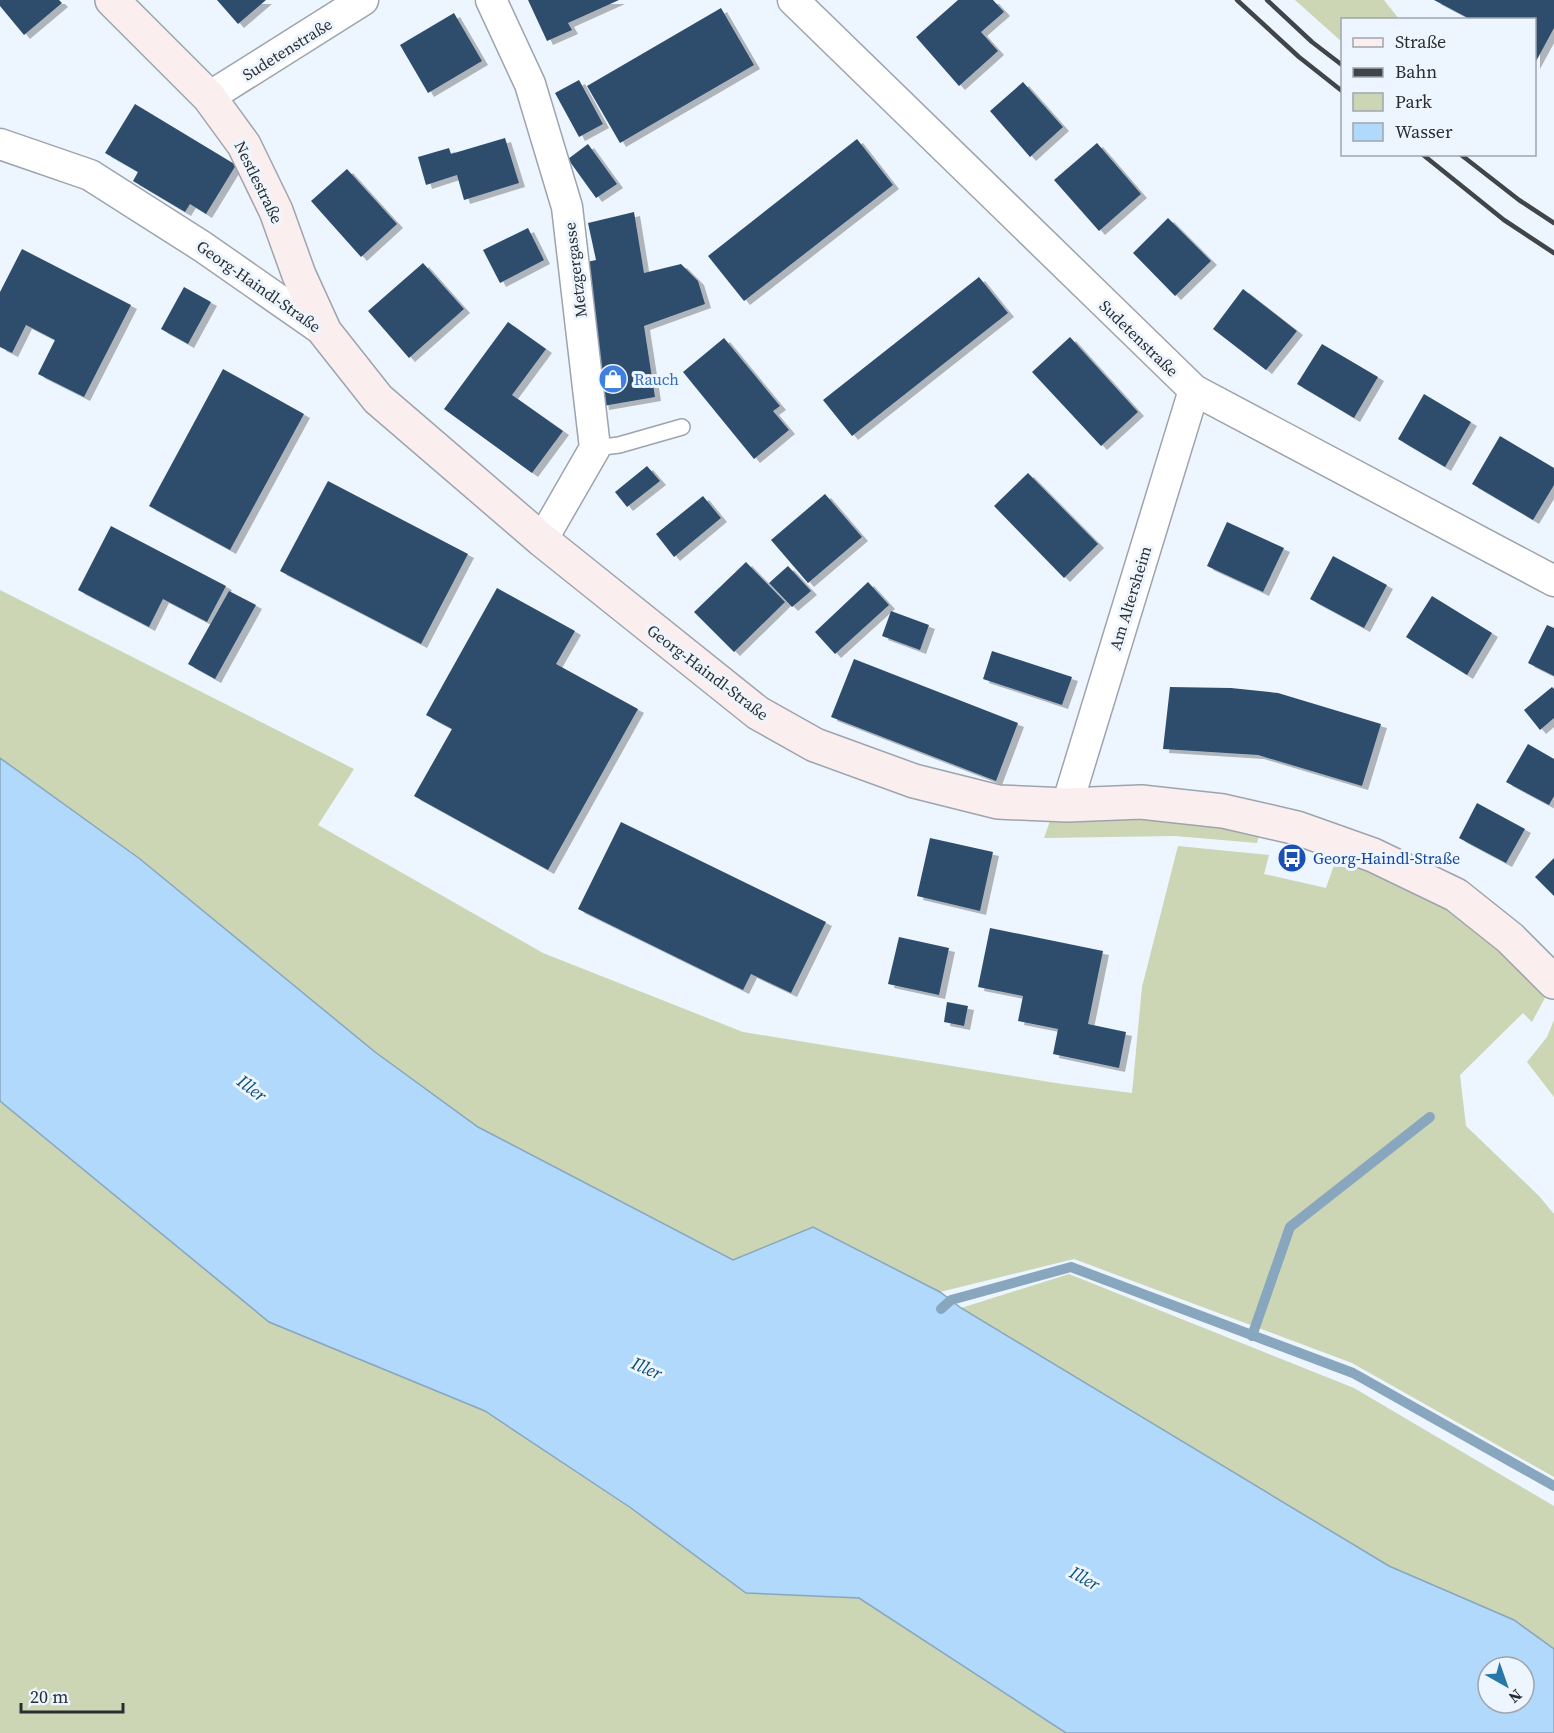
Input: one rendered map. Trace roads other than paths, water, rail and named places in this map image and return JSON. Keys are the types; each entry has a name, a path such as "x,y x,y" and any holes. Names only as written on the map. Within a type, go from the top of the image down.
{"street":[{"name":"Nestlestraße","path":"112,0 209,96 244,145 276,211 299,275 325,332"},
{"name":"Sudetenstraße","path":"209,96 363,0"},
{"name":"Metzgergasse","path":"491,0 530,84 567,207 595,448"},
{"name":"Sudetenstraße","path":"793,0 1194,390 1554,581"},
{"name":"Georg-Haindl-Straße","path":"0,144 90,175 204,247 325,332 378,399 542,540 758,713 815,745 915,781 998,802 1067,805 1141,802 1222,811 1297,828 1373,855 1456,895 1510,938 1554,982"},
{"name":"Am Altersheim","path":"1067,805 1194,390"},
{"path":"542,540 595,448"}],"lane":[{"path":"595,448 619,445 682,427"}],"water":[{"name":"Iller","path":"0,758 140,859 375,1052 478,1127 733,1260 813,1227 940,1292 961,1308 1389,1566 1514,1620 1554,1649 1554,1733 1066,1733 859,1598 746,1593 631,1508 485,1411 269,1322 0,1101"}],"waterway":[{"path":"1252,1336 1290,1227 1430,1117"},
{"path":"941,1309 951,1300 1071,1267 1353,1373 1554,1486"}],"railway":[{"path":"1237,0 1299,57 1341,90"},
{"path":"1267,0 1312,42 1341,64"},
{"path":"1424,156 1504,220 1554,253"},
{"path":"1463,156 1519,200 1554,223"}],"place":[{"name":"Rauch","path":"613,379"},
{"name":"Georg-Haindl-Straße","path":"1292,858"}]}
